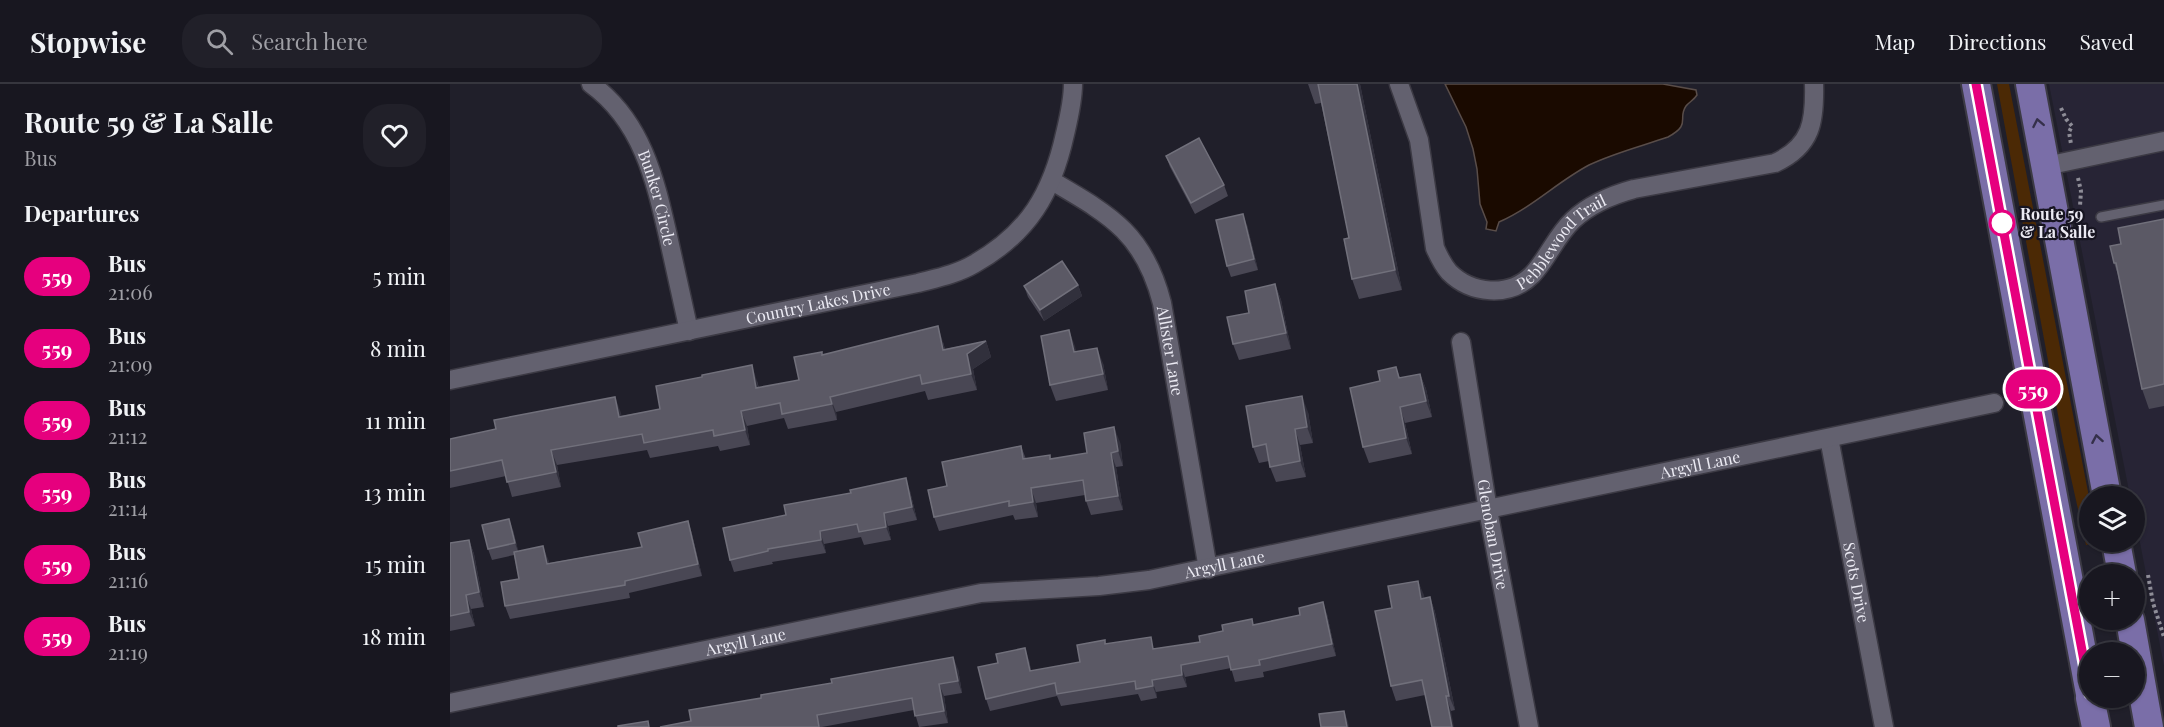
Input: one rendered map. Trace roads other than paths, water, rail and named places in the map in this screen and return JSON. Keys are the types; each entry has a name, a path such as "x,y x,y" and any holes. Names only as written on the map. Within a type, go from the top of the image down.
{"main road":[{"path":"1976,84 2080,642"},
{"path":"2030,84 2105,486"},
{"path":"2132,630 2150,727"},
{"path":"2092,708 2096,727"}],"street":[{"name":"Bunker Circle","path":"591,84 620,111 631,126 647,157 656,182 689,331"},
{"name":"Country Lakes Drive","path":"450,380 918,284 974,265 1005,242 1025,223 1044,198 1060,158 1069,117 1072,84"},
{"name":"Pebblewood Trail","path":"1399,84 1419,140 1435,248 1450,273 1478,290 1494,291 1520,284 1532,275 1559,234 1575,218 1612,195 1775,163 1785,158 1801,145 1811,126 1815,106 1814,84"},
{"path":"2046,166 2164,141"},
{"name":"Allister Lane","path":"1052,181 1100,209 1123,228 1141,250 1157,283 1208,569"},
{"name":"Glenoban Drive","path":"1461,342 1488,510 1529,727"},
{"name":"Argyll Lane","path":"450,703 981,593 1125,584 1208,569 1994,403"},
{"name":"Scots Drive","path":"1829,438 1884,727"}],"lane":[{"path":"2101,217 2164,205"}],"place":[{"name":"Route 59 & La Salle","path":"2002,223"}]}
